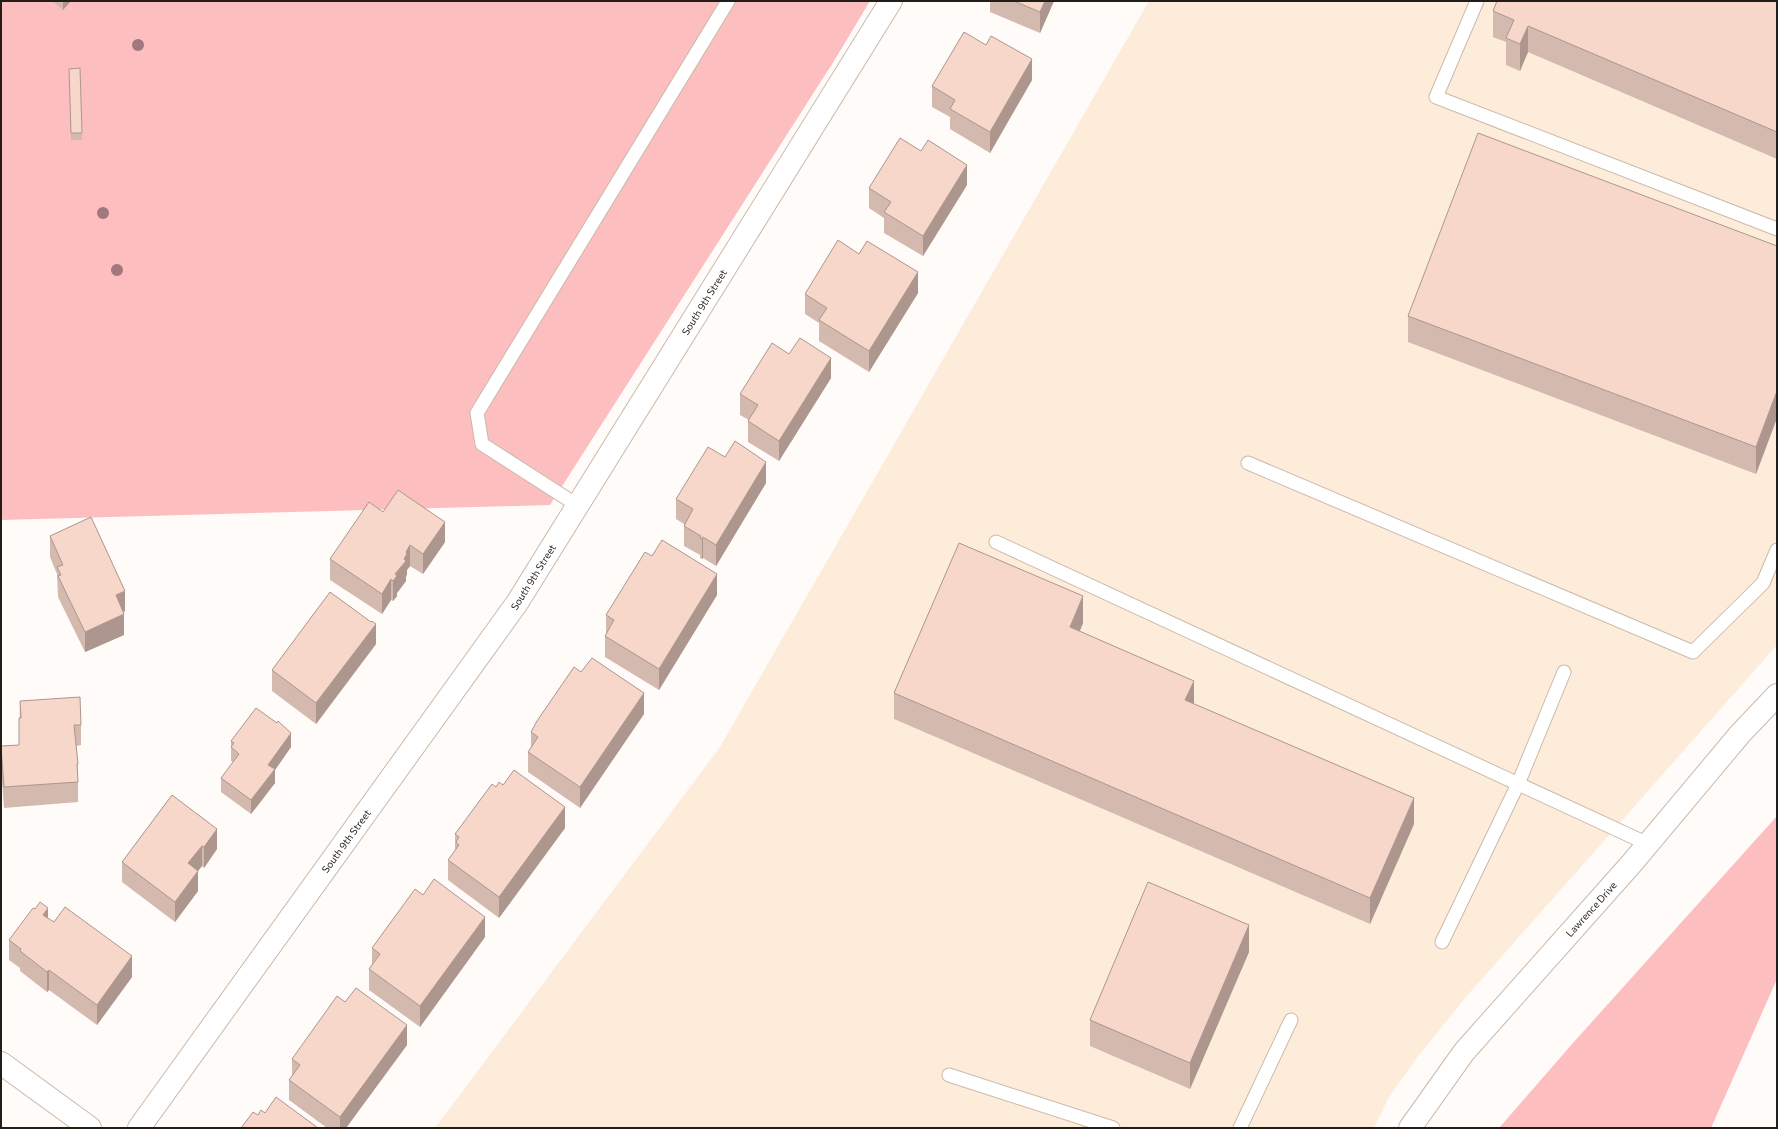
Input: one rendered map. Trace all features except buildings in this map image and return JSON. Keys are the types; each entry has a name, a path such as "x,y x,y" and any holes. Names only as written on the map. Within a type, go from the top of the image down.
{"street":[{"name":"South 9th Street","path":"139,1128 517,603 891,1"},
{"name":"Lawrence Drive","path":"1410,1128 1464,1052 1648,844 1740,734 1777,695"},
{"path":"1,1063 90,1128"}],"lane":[{"path":"577,505 482,444 477,413 728,1"},
{"path":"1477,1 1436,97 1777,229"},
{"path":"1248,463 1693,652 1763,583 1777,550"},
{"path":"996,542 1648,844"},
{"path":"1442,942 1518,784 1564,672"},
{"path":"1240,1128 1291,1020"},
{"path":"949,1075 1113,1128"}],"shaded area":[{"path":"1,1 870,1 834,61 550,505 1,520"},
{"path":"1149,1 1777,1 1777,645 1466,997 1419,1055 1389,1097 1374,1128 435,1128 720,747"},
{"path":"1777,816 1777,979 1711,1128 1499,1128 1573,1043"}]}
